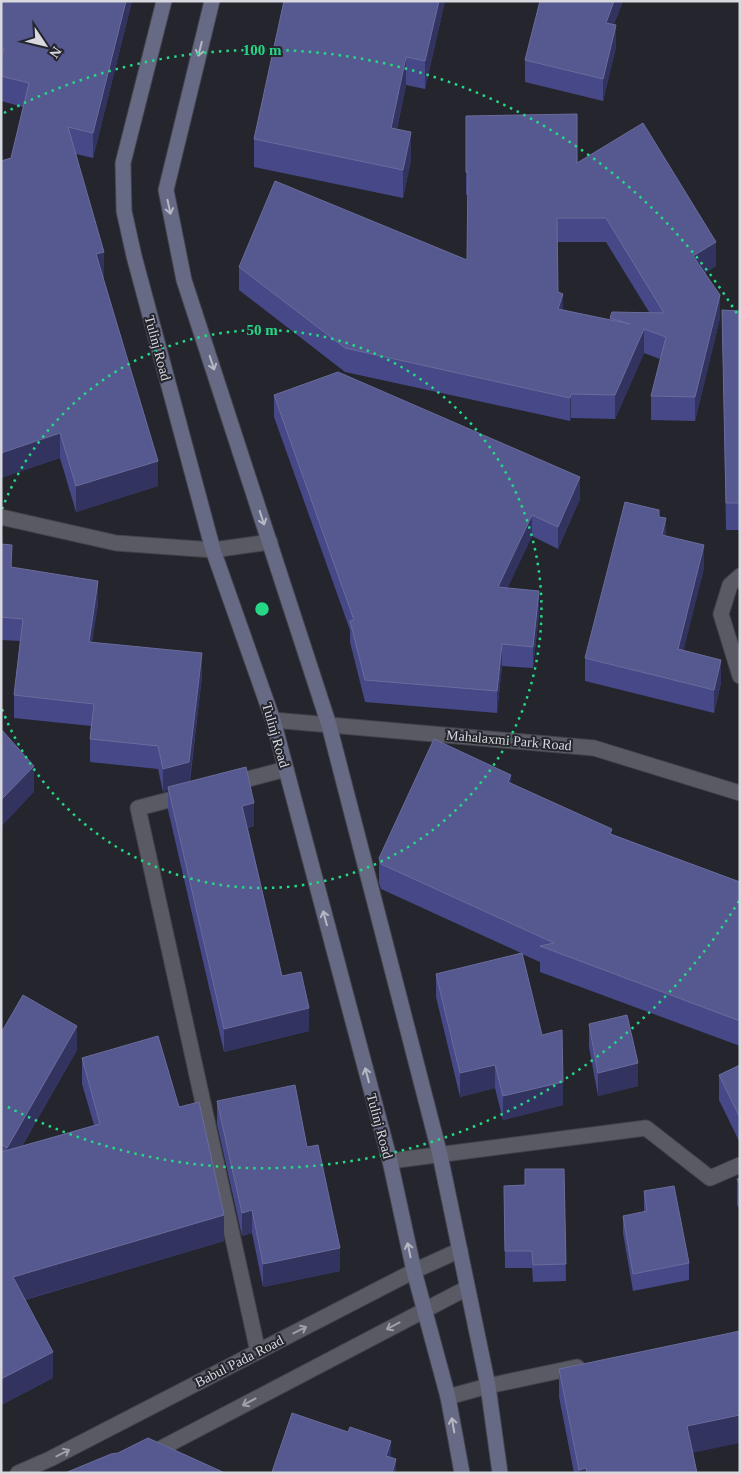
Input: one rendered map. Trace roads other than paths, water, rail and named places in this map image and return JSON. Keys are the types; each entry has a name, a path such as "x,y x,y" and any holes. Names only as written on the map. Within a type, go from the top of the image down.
{"main road":[{"name":"Tulinj Road","path":"164,1 123,164 124,211 134,256 213,550 273,720 390,1161 414,1271 448,1397 462,1473"},
{"path":"212,1 166,190 184,280 330,725 440,1155 488,1386 500,1473"}],"street":[{"path":"1,517 116,543 213,550 270,542"},
{"path":"740,576 730,585 721,614 740,676"},
{"name":"Mahalaxmi Park Road","path":"273,720 594,748 740,794"},
{"path":"219,787 286,769"},
{"path":"201,791 138,808 258,1352"},
{"path":"390,1161 646,1128 710,1178 740,1165"},
{"name":"Babul Pada Road","path":"18,1473 59,1455 414,1271 460,1250"},
{"path":"114,1473 468,1288"},
{"path":"448,1397 488,1386 590,1364"}]}
